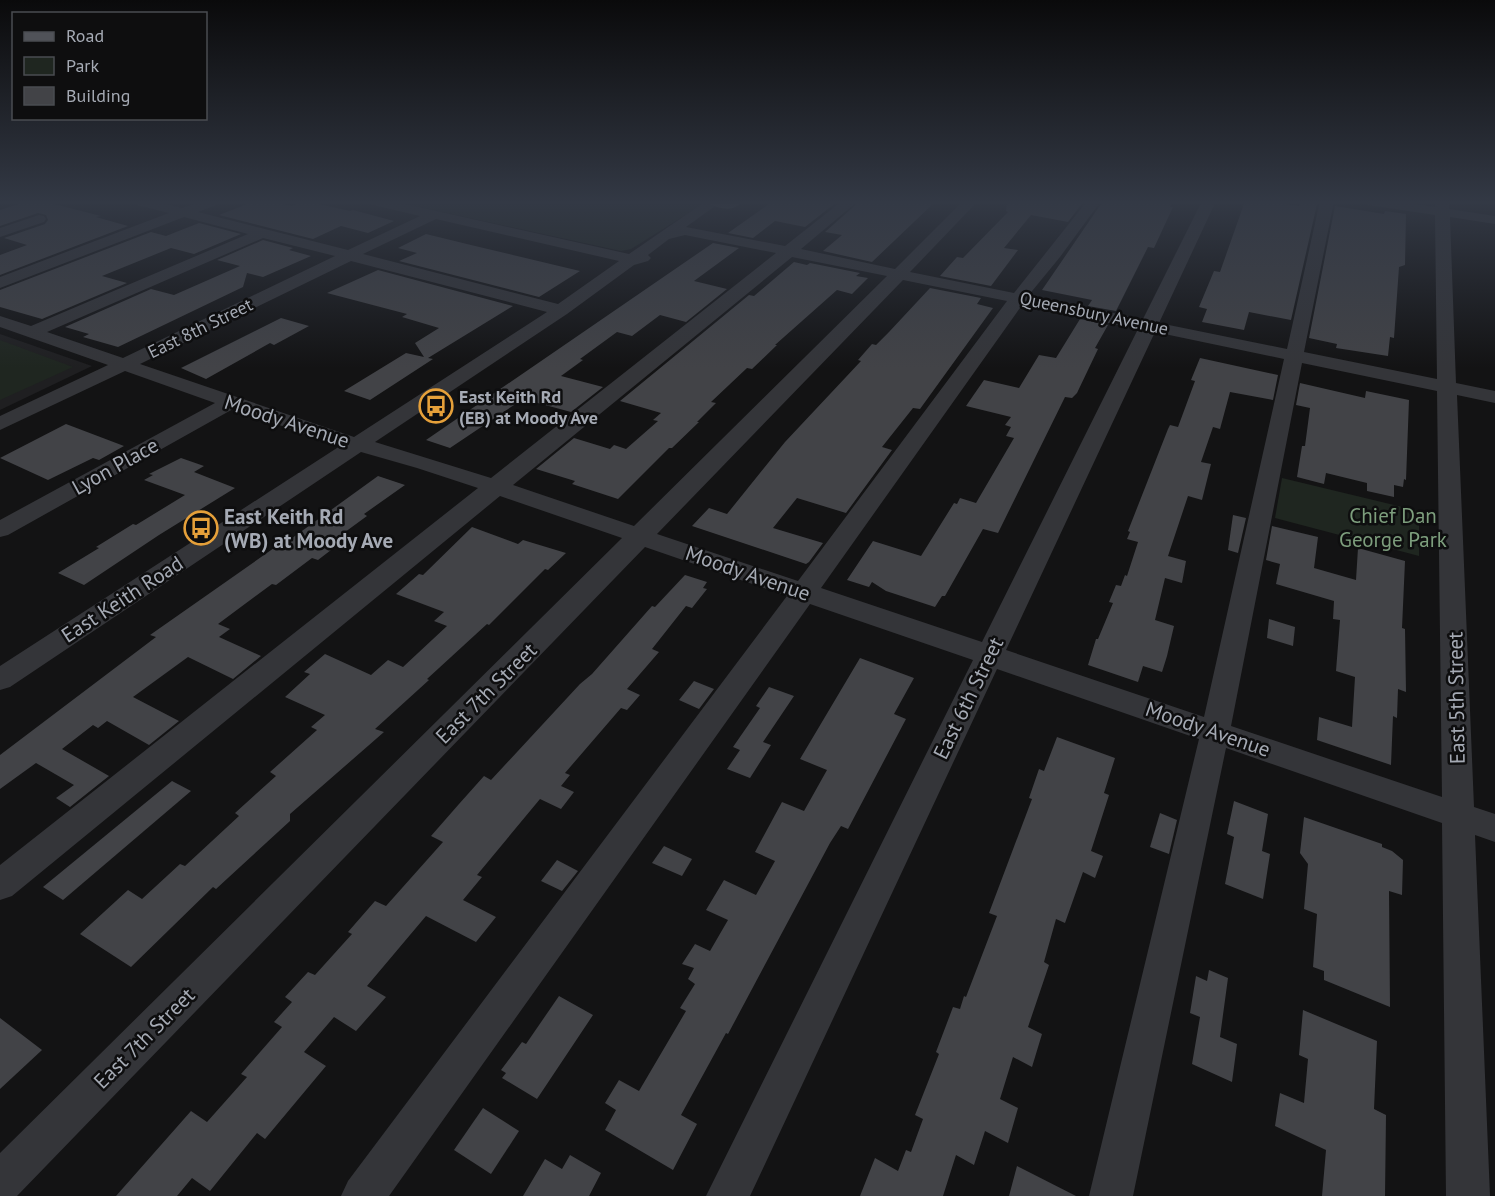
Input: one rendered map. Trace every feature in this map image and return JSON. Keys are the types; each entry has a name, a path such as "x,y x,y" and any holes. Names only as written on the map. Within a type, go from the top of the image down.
{"street":[{"path":"0,283 69,257"},
{"path":"31,332 206,257"},
{"name":"East 8th Street","path":"0,424 347,257"},
{"path":"352,257 561,310"},
{"path":"620,257 634,260"},
{"name":"East Keith Road","path":"0,680 561,310 638,257"},
{"name":"East Keith Road","path":"634,260 644,257"},
{"path":"0,885 780,257"},
{"name":"Queensbury Avenue","path":"821,257 1495,397"},
{"name":"East 7th Street","path":"0,1183 915,257"},
{"path":"363,1196 1019,298 1053,257"},
{"name":"East 6th Street","path":"728,1196 1181,257"},
{"path":"1111,1196 1215,731 1316,257"},
{"name":"East 5th Street","path":"1443,257 1468,1196"},
{"name":"Moody Avenue","path":"0,321 230,403 328,436 495,486 1495,828"},
{"name":"Lyon Place","path":"0,530 230,403"}],"shaded area":[{"path":"0,334 92,366 0,410"}],"green space":[{"path":"0,340 73,367 0,400"},
{"name":"Chief Dan George Park","path":"1282,478 1419,511 1419,556 1275,518"}],"building":[{"path":"0,257 48,257 0,275"},
{"path":"86,257 149,257 102,276 127,283 42,319 0,307 0,290"},
{"path":"224,257 309,257 263,277 247,273 243,287 118,347 83,337 89,334 65,327 151,289 174,295 240,266 217,260"},
{"path":"408,257 521,257 580,271 539,297 399,261"},
{"path":"693,257 727,257 694,281 727,289 686,322 660,315 632,336 617,332 561,376 603,387 571,412 523,399 450,448 426,440"},
{"path":"849,257 877,257 872,262"},
{"path":"957,257 1013,257 991,286 940,276"},
{"path":"1065,257 1143,257 1116,311 1088,306 1092,300 1042,290"},
{"path":"1225,257 1305,257 1291,320 1249,312 1244,330 1202,322 1207,309 1199,307 1214,271 1220,272"},
{"path":"1325,257 1405,257 1405,265 1399,267 1394,338 1390,337 1388,356 1336,348 1337,344 1309,338"},
{"path":"794,262 860,273 856,276 868,278 852,294 837,290 775,345 777,345 752,369 747,368 711,402 716,403 697,422 699,422 672,448 669,448 618,499 572,484 575,481 536,469 574,438 610,449 614,445 626,449 658,421 653,420 661,413 620,401 749,295 754,296"},
{"path":"378,270 513,306 428,358 433,359 370,400 344,391 406,353 424,357 415,343 439,328 402,317 407,314 327,293"},
{"path":"930,288 981,298 977,304 993,308 920,409 913,408 882,447 892,450 846,513 797,498 773,528 823,543 809,562 806,564 692,526 709,508 727,514 785,442 861,361 858,360 872,344 876,345"},
{"path":"281,318 309,326 274,345 270,343 206,379 181,368"},
{"path":"1080,319 1108,325 1095,348 1098,349 1077,393 1072,398 1065,397 998,533 983,529 945,596 942,596 935,607 886,591 872,582 869,587 847,580 873,541 921,556 954,503 957,504 960,498 976,503 1014,438 1006,436 1011,427 1005,425 1011,417 966,406 984,380 1019,388 1039,355 1056,358"},
{"path":"1200,358 1278,375 1273,400 1230,392 1220,429 1213,427 1201,462 1211,464 1202,500 1188,496 1168,556 1186,561 1182,583 1165,578 1155,620 1174,626 1167,656 1162,672 1143,666 1138,682 1088,665 1096,639 1098,639 1113,603 1109,602 1116,585 1121,586 1125,575 1127,576 1138,542 1127,539 1130,532 1128,531 1168,429 1170,425 1178,427 1195,381 1191,380"},
{"path":"1300,383 1365,398 1366,391 1409,400 1406,480 1404,479 1403,487 1394,485 1394,497 1367,491 1367,483 1326,473 1324,484 1297,477 1302,446 1305,446 1310,408 1296,405"},
{"path":"66,424 124,446 99,460 93,458 48,480 0,458"},
{"path":"181,458 204,466 194,472 235,488 84,585 58,573 133,524 136,525 185,495 144,480 153,475 149,474"},
{"path":"378,476 405,485 364,514 367,516 341,535 348,537 318,560 312,558 218,624 230,629 219,637 261,656 233,679 188,657 133,697 179,721 149,745 107,721 98,728 93,725 62,749 109,776 70,807 56,798 74,785 36,763 0,789 0,755 156,637 150,635 274,548 277,549"},
{"path":"1233,515 1246,518 1238,553 1228,550"},
{"path":"1272,526 1318,537 1314,568 1356,580 1358,548 1405,561 1402,628 1405,629 1406,692 1398,689 1397,718 1393,716 1391,765 1317,740 1319,717 1352,727 1355,677 1336,671 1340,620 1333,619 1334,601 1276,584 1280,564 1266,560"},
{"path":"472,527 518,544 523,540 566,553 548,570 545,569 489,625 487,624 427,679 429,680 375,729 384,732 290,814 290,821 216,889 213,887 131,967 80,934 128,890 142,899 180,864 185,866 239,816 235,813 276,776 270,772 317,730 311,727 325,715 285,697 310,674 304,672 325,654 371,675 388,660 403,667 447,626 434,621 444,612 396,594 419,574 423,575"},
{"path":"685,575 707,582 703,588 707,589 692,608 686,606 652,649 659,652 627,689 640,695 627,710 621,708 565,773 570,775 561,786 574,792 561,809 540,799 477,875 482,877 463,900 496,917 476,942 426,916 367,986 386,997 356,1031 334,1017 304,1052 326,1066 265,1139 257,1133 210,1191 192,1178 177,1196 116,1196 191,1111 207,1122 247,1077 241,1074 282,1027 274,1022 292,1002 285,997 308,972 315,975 352,934 348,932 375,901 386,906 443,842 431,836 484,776 491,780 592,674 652,606 655,607"},
{"path":"1269,619 1295,627 1293,646 1267,638"},
{"path":"860,658 914,678 894,714 906,719 848,829 841,826 830,843 728,1034 726,1033 681,1115 697,1124 673,1170 605,1130 616,1110 605,1103 619,1080 639,1091 686,1011 680,1008 695,984 688,979 694,968 682,964 695,944 710,951 728,920 706,910 724,880 756,895 775,861 755,852 782,802 804,811 827,770 800,759"},
{"path":"694,681 714,689 699,709 679,700"},
{"path":"769,687 794,696 763,742 771,745 750,778 727,769 740,750 733,747 760,708 756,706"},
{"path":"1057,737 1115,758 1104,793 1109,795 1091,851 1103,856 1095,878 1083,872 1065,923 1056,919 1044,962 1049,965 1028,1027 1042,1034 1032,1067 1013,1057 1000,1099 1018,1108 1008,1143 985,1131 974,1165 956,1155 943,1196 860,1196 875,1158 898,1171 906,1150 911,1152 923,1119 915,1115 939,1054 936,1052 953,1007 960,1009 964,996 966,997 997,916 989,913 1032,799 1029,798 1039,769 1044,771"},
{"path":"172,781 191,791 63,900 43,887"},
{"path":"1234,801 1268,814 1262,851 1270,854 1263,899 1225,884 1234,837 1227,834"},
{"path":"1160,813 1177,820 1169,854 1150,847"},
{"path":"1304,817 1382,844 1382,847 1392,851 1403,860 1402,895 1389,891 1390,1007 1324,980 1324,971 1313,967 1317,914 1304,909 1308,864 1300,853"},
{"path":"664,846 692,859 682,876 652,863"},
{"path":"557,860 578,871 562,891 541,881"},
{"path":"1209,970 1228,978 1220,1037 1237,1044 1232,1082 1192,1064 1200,1017 1190,1013 1196,976 1207,981"},
{"path":"559,996 593,1015 537,1099 502,1078 506,1073 501,1070 522,1042 526,1044"},
{"path":"1303,1010 1377,1041 1374,1109 1386,1115 1385,1196 1322,1196 1326,1150 1275,1126 1280,1093 1304,1103 1308,1059 1299,1055"},
{"path":"0,1018 42,1050 0,1089"},
{"path":"483,1108 519,1131 491,1174 454,1150"},
{"path":"570,1155 601,1173 589,1196 523,1196 545,1159 562,1169"},
{"path":"1017,1166 1076,1196 1009,1196"}],"place":[{"name":"East Keith Rd (EB) at Moody Ave","path":"436,406"},
{"name":"East Keith Rd (WB) at Moody Ave","path":"201,528"}]}
